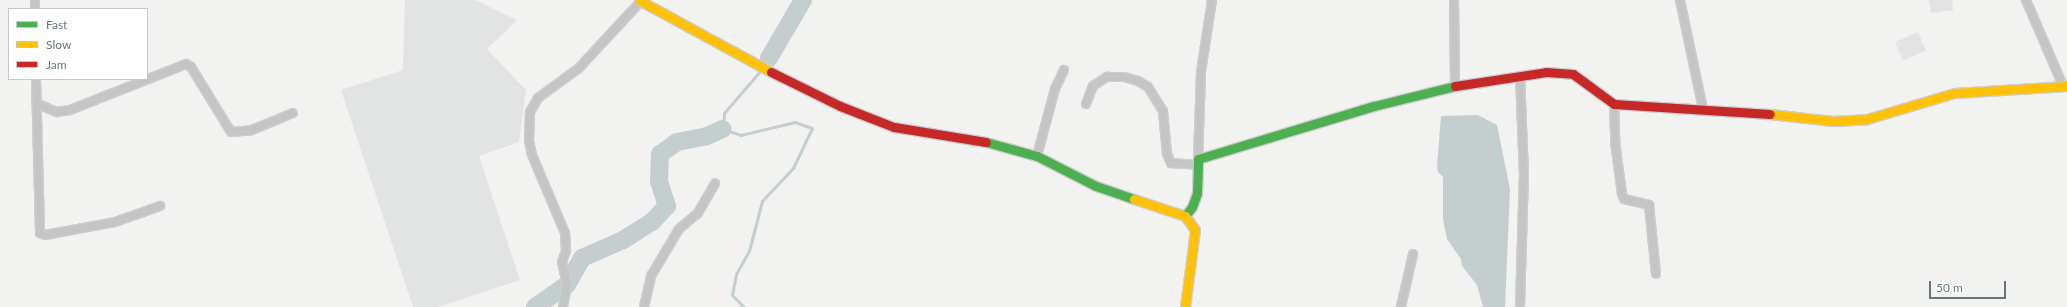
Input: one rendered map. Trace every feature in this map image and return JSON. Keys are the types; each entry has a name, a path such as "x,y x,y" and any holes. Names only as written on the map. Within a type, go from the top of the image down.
{"street":[{"path":"1185,216 1197,193 1201,72 1212,0"},
{"path":"1454,0 1455,86"},
{"path":"1680,0 1703,109"},
{"path":"1086,104 1093,86 1106,77 1124,76 1138,81 1148,87 1163,111 1166,154 1171,163 1198,162 1351,113 1455,86 1546,72 1573,74 1614,104 1703,109 1807,120 1850,121 1878,117 1954,93 2065,86 2026,0"},
{"path":"563,307 567,285 562,262 566,250 565,233 532,155 529,141 532,104 579,68 640,1 774,74 840,106 894,127 992,143 1037,156 1096,186 1185,216 1190,220 1196,230 1185,307"},
{"path":"148,79 186,64 191,67 232,132 252,130 293,113"},
{"path":"1037,156 1055,89 1064,70"},
{"path":"1520,76 1524,175 1520,307"},
{"path":"36,80 41,234 115,222 160,206"},
{"path":"38,104 57,112 70,110 146,80"},
{"path":"1614,104 1615,142 1622,194 1624,199 1649,205 1656,274"},
{"path":"644,307 651,276 678,229 698,213 715,183"},
{"path":"1401,307 1413,254"}],"shaded area":[{"path":"405,0 475,0 517,20 487,49 526,90 519,142 479,156 520,280 438,307 413,307 341,90 403,70"},
{"path":"1929,0 1952,0 1953,10 1931,13"},
{"path":"1918,32 1926,50 1903,60 1895,42"},
{"path":"1478,115 1497,125 1510,189 1505,307 1483,307 1477,285 1462,266 1461,259 1447,239 1443,219 1443,177 1438,172 1437,166 1441,116"}],"waterway":[{"path":"769,58 803,0"},
{"path":"764,66 769,58"},
{"path":"744,307 732,295 736,274 749,251 762,201 793,168 812,128 795,122 741,135 723,129 724,113 761,70"},
{"path":"535,307 567,285 582,258 623,240 652,222 667,206 659,181 660,154 677,142 707,136 723,129"}],"traffic: fast":[{"path":"1185,216 1192,207 1197,193 1198,159 1374,106 1455,86"},
{"path":"986,142 1037,156 1096,186 1134,199"}],"traffic: slow":[{"path":"639,0 771,72"},
{"path":"1770,114 1833,121 1867,119 1954,93 2067,86"},
{"path":"1134,199 1185,216 1195,230 1185,307"}],"traffic: jam":[{"path":"771,72 840,106 894,127 986,142"},
{"path":"1455,86 1546,72 1573,74 1614,104 1770,114"}]}
